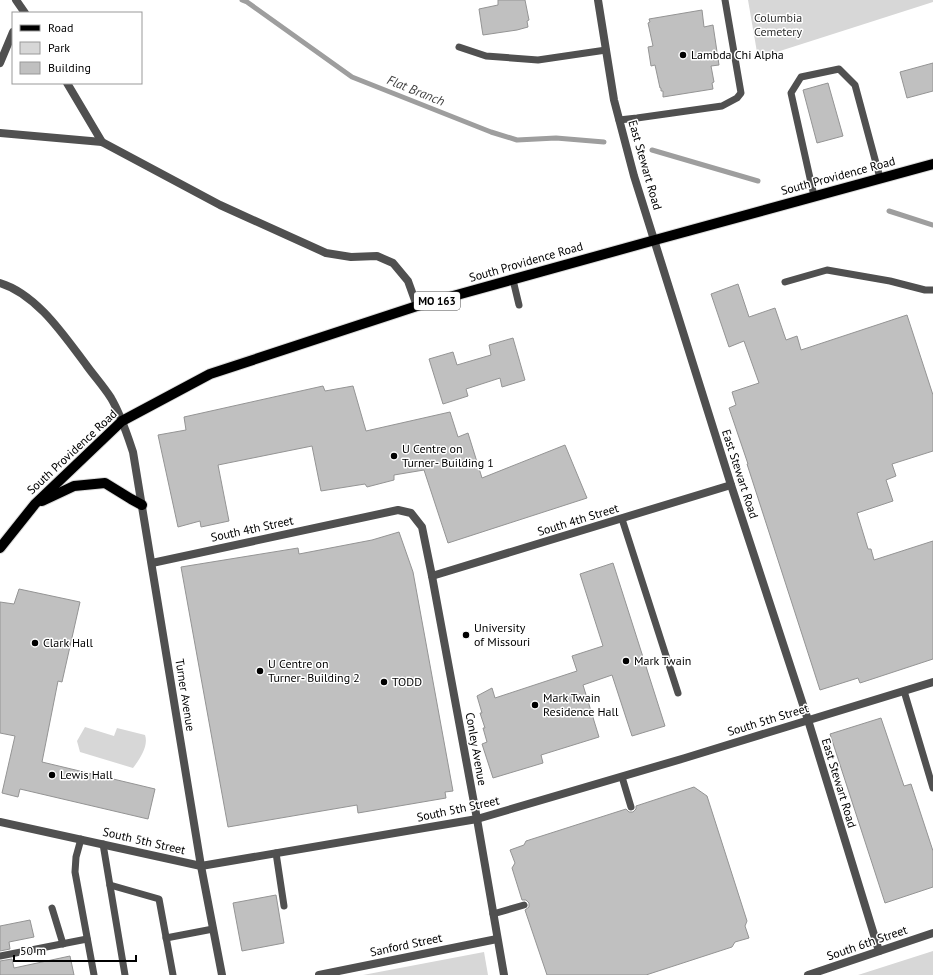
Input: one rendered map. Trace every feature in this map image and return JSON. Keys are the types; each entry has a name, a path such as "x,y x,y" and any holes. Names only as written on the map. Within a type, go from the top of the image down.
{"main road":[{"name":"South Providence Road","path":"0,548 35,504 122,420 210,374 418,306 933,164"},
{"path":"35,504 74,486 105,483 142,505"}],"street":[{"path":"16,0 23,12"},
{"name":"East Stewart Road","path":"598,0 614,100 634,176 731,485 808,720 879,951"},
{"path":"0,63 12,34"},
{"path":"68,84 102,142"},
{"path":"0,133 102,142 220,205 326,253 351,257 377,256 393,262 408,281 418,306"},
{"name":"Turner Avenue","path":"0,284 7,285 27,297 47,315 111,398 122,420 133,452 201,866 222,975"},
{"name":"South 4th Street","path":"432,576 731,485"},
{"name":"South 4th Street","path":"152,562 398,510 411,512 422,527"},
{"name":"Conley Avenue","path":"422,527 477,819 504,975"},
{"name":"South 5th Street","path":"0,822 201,866 477,819 692,756 933,682"},
{"name":"South 6th Street","path":"808,975 933,933"},
{"name":"Sanford Street","path":"320,975 497,939"}],"lane":[{"path":"619,120 722,106 737,98 741,93 725,0"},
{"path":"459,47 486,56 538,60 606,50"},
{"path":"814,196 790,93 801,77 839,69 855,85 880,178"},
{"path":"785,282 827,270 890,281 925,290 933,290"},
{"path":"513,280 519,305"},
{"path":"622,519 678,693"},
{"path":"904,691 933,788"},
{"path":"622,777 631,807"},
{"path":"81,840 76,858 75,872 94,975"},
{"path":"103,844 126,975"},
{"path":"276,853 284,906"},
{"path":"110,885 159,899 173,975"},
{"path":"493,914 524,905"},
{"path":"52,908 63,944"},
{"path":"166,938 213,929"},
{"path":"0,956 87,939"}],"green space":[{"name":"Columbia Cemetery","path":"748,0 933,0 933,2 758,58"},
{"path":"85,727 114,736 117,728 145,735 145,748 133,768 80,752 77,741"},
{"path":"933,951 933,975 858,975"},
{"path":"484,952 488,975 363,975"}],"building":[{"path":"498,0 525,0 529,20 527,21 528,27 483,35 479,9 498,5"},
{"name":"Lambda Chi Alpha","path":"702,10 704,27 713,25 719,65 711,66 714,82 712,83 713,89 663,97 663,91 661,91 660,88 655,65 651,66 648,47 653,46 648,23 650,22 649,19"},
{"path":"933,63 933,91 907,98 900,72"},
{"path":"828,83 843,136 817,143 803,90"},
{"path":"738,284 749,317 775,308 786,340 797,336 801,350 907,315 933,395 933,451 892,464 896,476 886,480 893,501 857,513 868,549 871,549 874,560 933,541 933,659 860,683 858,678 820,690 729,408 736,405 732,392 759,383 744,341 729,347 711,294"},
{"path":"513,338 525,380 502,387 500,378 466,389 468,396 443,404 429,359 453,352 457,365 491,355 489,345"},
{"name":"U Centre on Turner- Building 1","path":"323,386 325,391 353,386 366,431 450,412 458,437 468,433 482,478 565,445 587,498 448,543 424,470 394,475 394,480 367,487 365,484 321,491 312,446 218,465 229,521 201,527 200,521 178,527 158,435 186,430 184,417"},
{"path":"399,532 413,572 453,791 445,792 446,798 358,813 357,805 228,827 181,567 298,548 299,554 372,540"},
{"name":"Mark Twain Residence Hall","path":"613,563 665,726 632,736 612,675 583,685 599,737 541,755 543,763 493,778 482,744 487,742 483,728 485,728 480,713 482,713 477,696 492,688 495,698 577,671 572,656 603,646 580,574"},
{"name":"Clark Hall","path":"19,589 80,602 62,682 58,681 42,762 155,789 148,819 20,789 18,797 2,793 15,736 0,733 0,602 14,604"},
{"path":"881,718 904,786 911,784 933,851 933,887 885,903 830,734"},
{"path":"694,787 707,796 747,921 745,926 749,938 735,942 732,947 646,975 547,975 525,910 529,907 529,903 526,900 522,900 512,868 515,863 510,850 524,845 526,841 626,809 629,812 633,812 636,809 636,806"},
{"path":"276,895 284,943 242,951 233,903"},
{"path":"30,920 34,937 9,942 10,949 0,951 0,926"},
{"path":"70,956 74,975 0,975 0,961 12,959 14,968"}],"waterway":[{"name":"Flat Branch","path":"242,0 247,2 352,77 491,132 517,140 556,138 604,142"},
{"name":"Flat Branch","path":"652,150 758,181"},
{"name":"Flat Branch","path":"889,211 933,225"}],"place":[{"name":"Lambda Chi Alpha","path":"683,55"},
{"name":"U Centre on Turner- Building 1","path":"394,456"},
{"name":"University of Missouri","path":"466,635"},
{"name":"Clark Hall","path":"35,643"},
{"name":"Mark Twain","path":"626,661"},
{"name":"U Centre on Turner- Building 2","path":"260,671"},
{"name":"TODD","path":"384,682"},
{"name":"Mark Twain Residence Hall","path":"535,705"},
{"name":"Lewis Hall","path":"52,775"}]}
